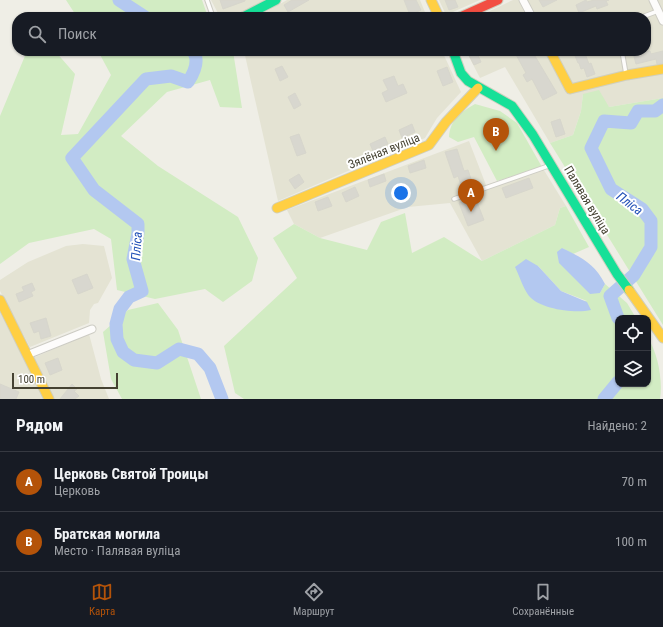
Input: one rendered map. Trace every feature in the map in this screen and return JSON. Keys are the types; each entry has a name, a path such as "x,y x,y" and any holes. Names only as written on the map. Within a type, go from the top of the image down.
{"street":[{"path":"253,12 276,0"},
{"path":"431,0 437,12"},
{"path":"471,12 498,0"},
{"path":"523,0 529,12"},
{"path":"653,0 663,21"},
{"name":"Палявая вуліца","path":"455,56 461,73 478,88 512,106 551,164 618,274 663,338"},
{"path":"553,56 570,89 626,75 663,69"},
{"name":"Зялёная вуліца","path":"277,208 429,145 446,122 478,88"},
{"path":"0,300 49,399"},
{"path":"27,355 92,328"}],"lane":[{"path":"207,0 211,12"},
{"path":"651,13 658,10"},
{"path":"623,56 626,75"},
{"path":"454,199 551,164"}],"shaded area":[{"path":"211,0 266,0 243,12 217,12"},
{"path":"287,0 420,0 425,12 266,12"},
{"path":"439,0 480,0 453,12 445,12"},
{"path":"513,0 663,0 663,98 609,107 583,94 581,111 573,135 550,143 505,67 480,78 469,56 651,56 651,12 488,12"},
{"path":"245,56 444,56 461,92 437,118 425,138 278,201"},
{"path":"469,141 486,185 542,167 566,206 560,208 555,225 482,261 450,203 408,207 320,238 294,224 287,210"},
{"path":"83,244 104,246 112,278 98,303 94,304 90,310 89,323 30,347 0,291 0,280 28,262 66,246"},
{"path":"0,313 45,399 0,399"},
{"path":"89,334 101,379 109,399 53,399 33,358"}],"green space":[{"path":"66,0 202,0 206,12 74,12"},
{"path":"25,56 59,56 75,74 61,135 78,134 111,75 101,56 234,56 242,108 220,107 210,80 167,92 121,136 158,166 238,217 258,258 252,281 223,302 205,289 155,299 117,290 111,239 94,229 29,243 0,264 0,116"},
{"path":"599,90 609,107 663,98 663,325 550,143 573,135 581,111 583,94"},
{"path":"475,104 500,111 517,123 542,167 497,181 474,137 458,142 449,137 454,121 457,117"},
{"path":"566,206 589,247 573,254 562,248 600,293 605,284 627,303 634,315 615,315 615,387 651,387 651,342 659,367 661,384 660,399 244,399 235,393 224,346 297,278 273,238 294,224 320,238 367,250 381,222 405,213 412,253 444,237 482,261 555,225 560,208","holes":["538,266 561,291 587,301 529,296"]},
{"path":"158,303 178,330 201,399 122,399 111,379 103,332 128,310"}],"water":[{"path":"562,248 581,258 592,266 605,284 600,293 590,294 559,263 557,252"},
{"path":"526,259 538,266 561,291 587,302 591,310 567,311 549,307 534,300 527,293 515,267"}],"building":[{"path":"220,0 245,0 245,1 223,9"},
{"path":"292,0 309,0 288,12 284,5"},
{"path":"404,0 416,0 421,10 417,12 409,12"},
{"path":"445,0 455,0 458,7 449,10"},
{"path":"539,0 557,0 543,7"},
{"path":"586,0 587,2 594,0 609,0 606,1 608,5 597,9 596,6 581,12 579,12 576,5"},
{"path":"663,51 663,63 657,64 656,59 636,64 634,56 651,56 651,54"},
{"path":"470,56 478,56 481,62 474,65"},
{"path":"517,56 535,56 557,93 543,100 532,79 527,82 523,75 526,73"},
{"path":"575,56 586,56 589,64 591,63 595,74 587,77 584,68 581,69"},
{"path":"282,66 288,77 280,81 275,69"},
{"path":"447,67 453,82 443,86 437,71"},
{"path":"394,76 398,86 403,84 407,93 386,102 382,93 388,90 383,80"},
{"path":"295,93 301,105 294,109 288,97"},
{"path":"560,119 565,134 556,137 551,122"},
{"path":"412,124 415,132 402,138 399,130"},
{"path":"299,134 306,153 297,156 290,137"},
{"path":"385,137 388,144 373,151 370,144"},
{"path":"457,149 464,171 468,170 473,185 462,188 458,176 454,178 445,152"},
{"path":"424,160 426,168 410,173 408,166"},
{"path":"299,174 304,182 295,189 289,180"},
{"path":"384,174 386,181 370,187 368,180"},
{"path":"529,178 533,188 506,198 502,188"},
{"path":"355,187 359,196 346,202 342,193"},
{"path":"328,197 332,206 318,211 315,202"},
{"path":"475,197 484,220 468,226 459,203"},
{"path":"87,274 93,288 78,294 72,280"},
{"path":"32,283 35,290 31,292 33,296 19,302 16,294 24,291 22,287"},
{"path":"46,318 51,336 41,339 39,331 34,333 30,323"},
{"path":"58,358 62,370 50,375 45,363"},
{"path":"0,384 19,392 16,399 0,399"},
{"path":"72,384 77,389 74,391 79,396 75,399 60,399"}],"waterway":[{"name":"Пліса","path":"119,0 137,12"},
{"name":"Пліса","path":"195,56 196,63 194,71 188,82 171,76 146,79 72,158 94,190 138,224 138,233 133,259 142,291 129,297 120,309 116,324 117,339 123,352 134,360 157,363 179,349 198,354 210,368 222,399"},
{"name":"Пліса","path":"617,315 610,296 634,275 651,247 651,221 642,209 611,189 591,148 604,121 631,123 638,111 655,111 663,105"},
{"name":"Пліса","path":"604,399 615,386"}],"traffic: fast":[{"path":"253,12 276,0"},
{"path":"455,56 461,73 468,81 512,106 533,135 617,274 629,290"}],"traffic: slow":[{"path":"431,0 437,12"},
{"path":"553,56 570,89 627,75 663,69"},
{"path":"277,208 429,145 446,122 478,88"},
{"path":"629,290 663,338"},
{"path":"0,300 49,399"}],"traffic: jam":[{"path":"471,12 498,0"}],"place":[{"name":"Братская могила","path":"496,151"},
{"name":"Церковь Святой Троицы","path":"471,212"}]}
